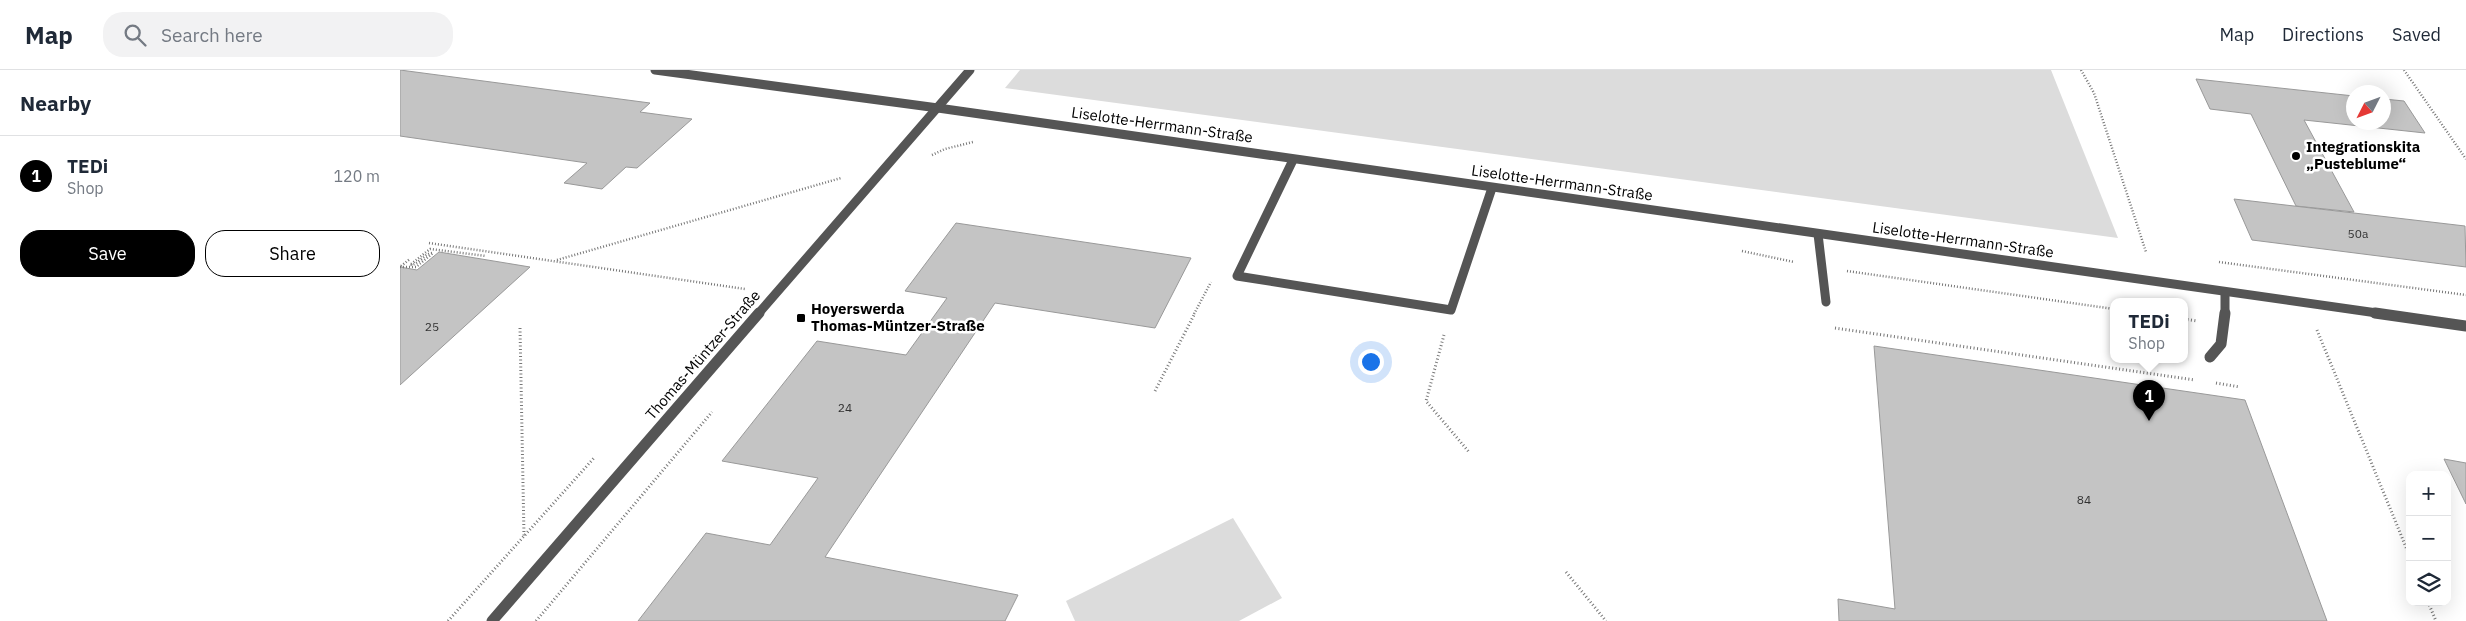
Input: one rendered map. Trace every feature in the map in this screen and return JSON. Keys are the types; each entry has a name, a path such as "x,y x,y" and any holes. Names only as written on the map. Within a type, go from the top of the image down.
{"street":[{"name":"Liselotte-Herrmann-Straße","path":"655,70 938,108 2466,326"},
{"name":"Thomas-Müntzer-Straße","path":"492,621 970,70"},
{"path":"1293,160 1237,276 1451,310 1492,188"},
{"path":"1818,234 1826,302"},
{"path":"2210,357 2217,352 2224,340 2225,292"}],"path":[{"path":"2081,70 2094,93 2146,252"},
{"path":"2404,70 2466,160"},
{"path":"554,261 847,176"},
{"path":"429,243 746,289"},
{"path":"410,259 400,267 416,267 433,253 429,253 414,265 410,265 430,249 486,256"},
{"path":"1155,391 1214,276"},
{"path":"2306,304 2406,546"},
{"path":"1451,310 1426,401 1469,452"},
{"path":"1827,327 2201,381"},
{"path":"520,328 524,536"},
{"path":"2210,382 2240,387"},
{"path":"1566,572 1606,621"},
{"path":"2430,606 2436,621"}],"shaded area":[{"path":"1020,70 2051,70 2118,238 1005,88"},
{"path":"1233,518 1282,598 1239,621 1075,621 1066,601"}],"building":[{"path":"400,70 650,103 640,112 692,119 637,168 626,167 602,189 564,183 587,163 400,136"},
{"path":"2196,79 2346,95 2346,125 2304,120 2354,212 2296,206 2251,114 2210,109"},
{"path":"2391,100 2404,101 2425,133 2391,129"},
{"path":"2234,199 2465,226 2466,267 2252,240"},
{"path":"956,223 1191,258 1155,328 995,303 825,557 1018,595 1005,621 638,621 706,533 770,545 818,478 722,461 817,341 906,355 947,298 905,291"},
{"path":"439,252 530,267 400,385 400,267 417,270"},
{"path":"1874,346 2245,400 2327,621 1839,621 1838,599 1895,609"},
{"path":"2444,459 2466,463 2466,504 2451,471"}],"place":[{"name":"Integrationskita „Pusteblume“","path":"2296,156"},
{"name":"Hoyerswerda Thomas-Müntzer-Straße","path":"801,318"},
{"name":"TEDi","path":"2149,421"}]}
